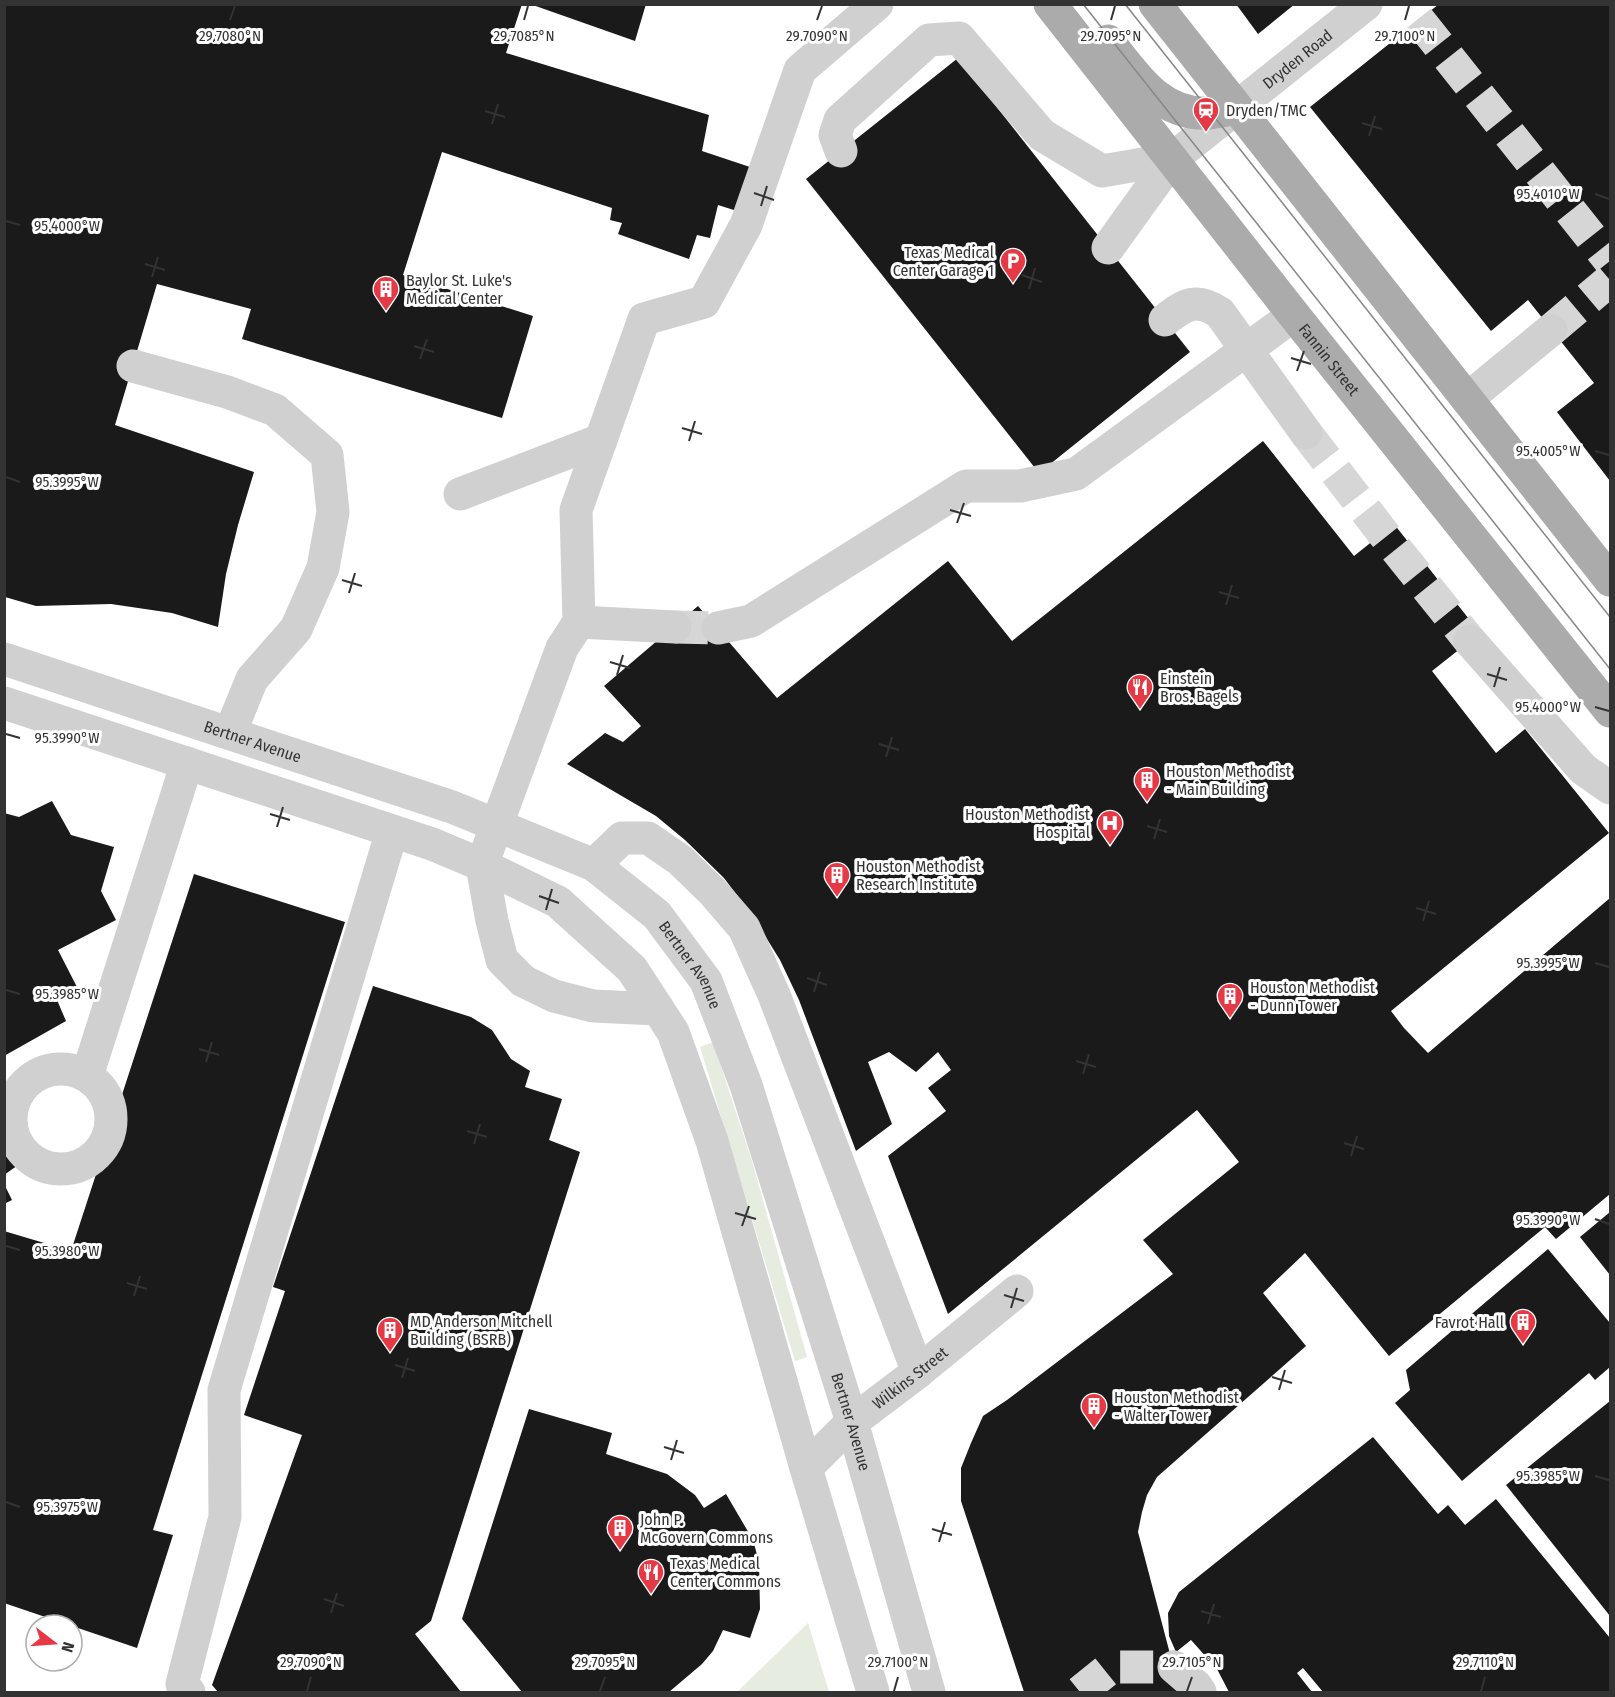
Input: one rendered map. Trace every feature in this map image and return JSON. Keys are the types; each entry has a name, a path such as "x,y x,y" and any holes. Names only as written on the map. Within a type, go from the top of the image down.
{"main road":[{"name":"Fannin Street","path":"1050,4 1294,315 1611,711"},
{"path":"1078,4 1147,90 1171,106 1207,113 1236,108"},
{"path":"1155,4 1611,580"}],"street":[{"path":"658,1009 593,1006 554,996 523,981 502,960 482,865 562,648 579,622 576,510 644,319 704,302 746,225 800,70 877,4"},
{"name":"Dryden Road","path":"1172,159 1366,4"},
{"path":"841,151 835,135 840,120 929,40 959,38 1042,135 1102,171 1172,159"},
{"path":"1108,248 1172,159"},
{"path":"1165,320 1184,305 1210,306 1220,313 1306,433"},
{"path":"718,628 751,621 966,486 1020,486 1076,474 1294,315"},
{"path":"1467,399 1551,330"},
{"path":"133,366 226,392 275,410 327,454 333,512 323,568 296,629 252,679 230,733"},
{"path":"460,494 601,440"},
{"path":"579,622 675,627"},
{"path":"1470,640 1583,769 1611,788"},
{"name":"Bertner Avenue","path":"4,659 434,800 594,865 657,915 706,981 746,1085 852,1422 929,1692"},
{"path":"4,703 432,844 482,865 558,902 633,969 673,1032 712,1141 873,1692"},
{"path":"87,1076 187,763"},
{"path":"181,1690 225,1516 224,1390 392,831"},
{"path":"594,865 622,838 648,838 680,860 713,892 744,928 774,995 918,1372"},
{"name":"Wilkins Street","path":"806,1468 852,1422 918,1372 1017,1291"},
{"path":"1174,1667 1200,1692"}],"shaded area":[{"path":"713,1042 752,1161 807,1357 795,1361 700,1047"},
{"path":"808,1623 829,1692 737,1692"}],"building":[{"name":"Baylor St. Luke's Medical Center","path":"5,4 522,4 506,53 709,115 702,151 750,167 737,211 718,205 710,238 697,235 689,259 618,234 622,223 610,220 612,208 442,152 403,275 533,316 502,418 242,339 251,309 157,284 115,425 254,472 226,574 218,627 172,613 111,604 36,606 5,597"},
{"path":"530,4 646,4 635,41"},
{"path":"1236,4 1295,4 1258,34"},
{"path":"1439,4 1610,4 1610,481 1557,412 1594,383 1528,300 1491,331 1310,107"},
{"name":"Texas Medical Center Garage 1","path":"958,58 1190,352 1039,473 806,179"},
{"path":"1263,441 1354,556 1394,524 1480,633 1432,671 1496,753 1525,729 1609,833 1391,1011 1428,1053 1610,898 1610,1194 1556,1239 1545,1227 1389,1356 1305,1253 1263,1293 1306,1346 1157,1477 1147,1495 1142,1512 1138,1532 1180,1692 1024,1692 961,1501 961,1468 971,1443 983,1416 1173,1274 1143,1240 1239,1162 1197,1110 948,1314 888,1156 946,1111 928,1088 951,1070 938,1052 916,1072 889,1052 868,1062 892,1124 856,1151 799,1000 780,960 754,918 724,878 685,840 656,816 567,764 605,733 623,742 641,726 604,686 698,606 777,698 948,561 1012,641"},
{"path":"52,801 71,835 114,847 101,891 116,920 58,950 78,989 57,1000 66,1021 4,1056 4,813 19,817"},
{"path":"194,874 345,922 153,1530 173,1535 137,1648 84,1630 84,1613 34,1613 4,1603 4,1231 71,1251"},
{"name":"MD Anderson Mitchell Building (BSRB)","path":"373,986 471,1017 492,1030 511,1059 530,1071 525,1087 562,1099 549,1140 580,1152 431,1621 415,1634 461,1692 218,1692 212,1685 302,1435 244,1415 285,1291 273,1287"},
{"path":"4,1135 21,1163 4,1175"},
{"path":"4,1184 12,1200 4,1204"},
{"path":"1610,1212 1610,1275 1580,1237"},
{"name":"Favrot Hall","path":"1548,1249 1610,1323 1610,1367 1595,1380 1589,1373 1462,1481 1395,1403 1410,1390 1406,1370"},
{"path":"1610,1401 1610,1616 1506,1485"},
{"name":"John P. McGovern Commons","path":"529,1409 612,1433 606,1454 667,1474 695,1495 704,1508 726,1494 753,1540 759,1562 760,1609 750,1638 723,1630 713,1651 702,1664 669,1692 522,1692 462,1619"},
{"path":"1373,1437 1438,1514 1448,1505 1465,1525 1496,1499 1610,1638 1610,1692 1323,1692 1303,1668 1297,1673 1312,1692 1229,1692 1217,1669 1191,1640 1176,1652 1169,1636 1168,1613 1179,1592"}],"tunnel":[{"path":"1418,19 1610,261"},
{"path":"1551,330 1610,280"},
{"path":"1306,433 1470,641"},
{"path":"675,627 718,628"},
{"path":"1080,1692 1111,1667 1174,1667"}],"tram line":[{"path":"1083,4 1610,669"},
{"path":"1125,4 1610,617"}],"place":[{"name":"Dryden/TMC","path":"1206,133"},
{"name":"Texas Medical Center Garage 1","path":"1013,284"},
{"name":"Baylor St. Luke's Medical Center","path":"386,312"},
{"name":"Einstein Bros. Bagels","path":"1140,710"},
{"name":"Houston Methodist - Main Building","path":"1147,803"},
{"name":"Houston Methodist Hospital","path":"1110,846"},
{"name":"Houston Methodist Research Institute","path":"837,898"},
{"name":"Houston Methodist - Dunn Tower","path":"1230,1019"},
{"name":"Favrot Hall","path":"1523,1345"},
{"name":"MD Anderson Mitchell Building (BSRB)","path":"390,1353"},
{"name":"Houston Methodist - Walter Tower","path":"1094,1429"},
{"name":"John P. McGovern Commons","path":"620,1551"},
{"name":"Texas Medical Center Commons","path":"651,1595"}]}
